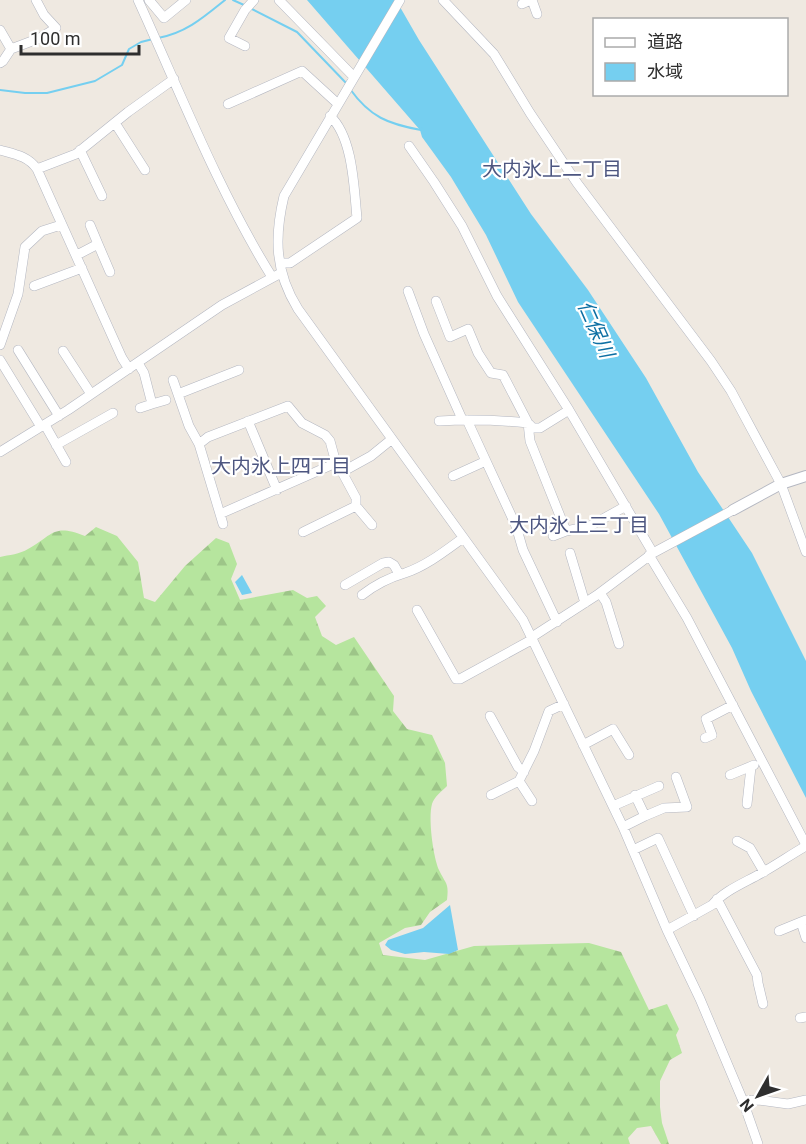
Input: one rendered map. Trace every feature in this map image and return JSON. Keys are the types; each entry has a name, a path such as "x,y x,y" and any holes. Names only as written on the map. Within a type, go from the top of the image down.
{"street":[{"path":"0,63 11,49 40,38 56,28 44,15 36,0"},
{"path":"138,0 252,245 278,271 298,309 510,601 532,638 623,827 667,930 700,999 743,1101 758,1144"},
{"path":"149,0 164,18 186,0"},
{"path":"279,0 356,73"},
{"path":"278,271 278,227 284,196 400,0"},
{"path":"443,0 494,54 577,183 711,361 782,484 806,552"},
{"path":"522,4 532,0 537,14"},
{"path":"245,46 229,38 249,5"},
{"path":"0,30 11,49"},
{"path":"228,104 302,71 338,104"},
{"path":"37,169 76,154 174,79"},
{"path":"1,450 59,416 222,305 357,218 345,138 330,116"},
{"path":"115,123 145,170"},
{"path":"409,146 462,226 496,296 569,410 653,553 806,845 764,872 738,885 712,905 667,930"},
{"path":"0,150 24,157 37,169 129,369"},
{"path":"80,150 102,196"},
{"path":"0,345 18,294 25,247 42,231 61,225"},
{"path":"90,225 110,272"},
{"path":"77,255 98,244"},
{"path":"33,286 82,268"},
{"path":"408,291 424,334 486,461 516,526 523,550 557,622"},
{"path":"436,300 450,337 468,329 478,353 491,373 503,375 528,423 533,428 540,428 569,410"},
{"path":"18,350 29,362 35,384 59,416"},
{"path":"63,351 91,394"},
{"path":"0,360 66,462"},
{"path":"138,363 144,374 152,404"},
{"path":"178,394 239,370"},
{"path":"173,381 189,426 199,444 223,524"},
{"path":"140,408 166,400"},
{"path":"199,444 208,437 288,406 302,423 325,435 330,441 336,463 356,498 356,506 372,525"},
{"path":"56,445 113,413"},
{"path":"248,421 277,490"},
{"path":"440,421 528,423"},
{"path":"528,423 530,441 566,531"},
{"path":"342,472 371,456 392,439"},
{"path":"453,476 486,461"},
{"path":"220,514 336,463"},
{"path":"417,610 456,679 460,679 557,622 653,553 782,484 806,476"},
{"path":"303,532 356,506"},
{"path":"553,536 590,526 606,515 626,506"},
{"path":"362,595 387,578 428,562 464,538"},
{"path":"570,554 585,603"},
{"path":"345,585 383,563 389,562 399,574"},
{"path":"600,593 606,602 619,644"},
{"path":"491,795 522,777 549,711 564,704"},
{"path":"705,738 712,735 706,719 733,705"},
{"path":"490,716 518,767 532,801"},
{"path":"583,745 613,729 629,755"},
{"path":"730,775 762,762"},
{"path":"747,804 751,767"},
{"path":"623,827 664,808 687,807 676,777"},
{"path":"613,806 659,786"},
{"path":"635,795 645,816"},
{"path":"633,850 658,838 694,916"},
{"path":"737,841 750,848 764,872"},
{"path":"717,899 757,975 764,1004"},
{"path":"779,931 804,921 806,938"},
{"path":"743,1101 758,1100 788,1104 806,1100"}],"green space":[{"path":"96,527 117,536 138,562 144,598 155,602 185,566 216,538 229,543 237,564 231,579 240,600 293,590 307,598 317,596 326,606 315,617 322,636 336,645 354,637 394,696 393,711 407,729 432,735 445,763 447,786 433,801 431,818 435,856 447,887 447,900 430,912 421,925 405,928 379,943 383,955 425,960 474,946 589,943 621,952 649,1010 667,1004 679,1029 676,1035 682,1053 670,1060 660,1081 662,1123 669,1144 661,1144 651,1126 637,1128 628,1138 630,1144 0,1144 0,557 25,551 54,532 74,532 85,536"}],"water":[{"name":"仁保川","path":"307,0 396,0 419,40 531,214 588,290 646,378 698,472 752,553 806,661 806,798 751,691 732,648 659,514 518,302 486,235 451,177 422,137 420,130"},
{"path":"242,575 252,593 242,595 235,582"},
{"path":"450,905 458,950 449,954 424,952 405,954 391,950 385,945 388,940 423,928"}],"waterway":[{"path":"158,38 186,28 225,0"},
{"path":"233,0 244,5"},
{"path":"252,9 297,32 347,84"},
{"path":"0,90 47,93 95,81 122,65 129,49 141,42 153,39"},
{"path":"350,89 357,99 381,118 409,128 421,130 422,128"}],"district":[{"name":"大内氷上二丁目","path":"552,169"},
{"name":"大内氷上四丁目","path":"281,466"},
{"name":"大内氷上三丁目","path":"579,525"}]}
